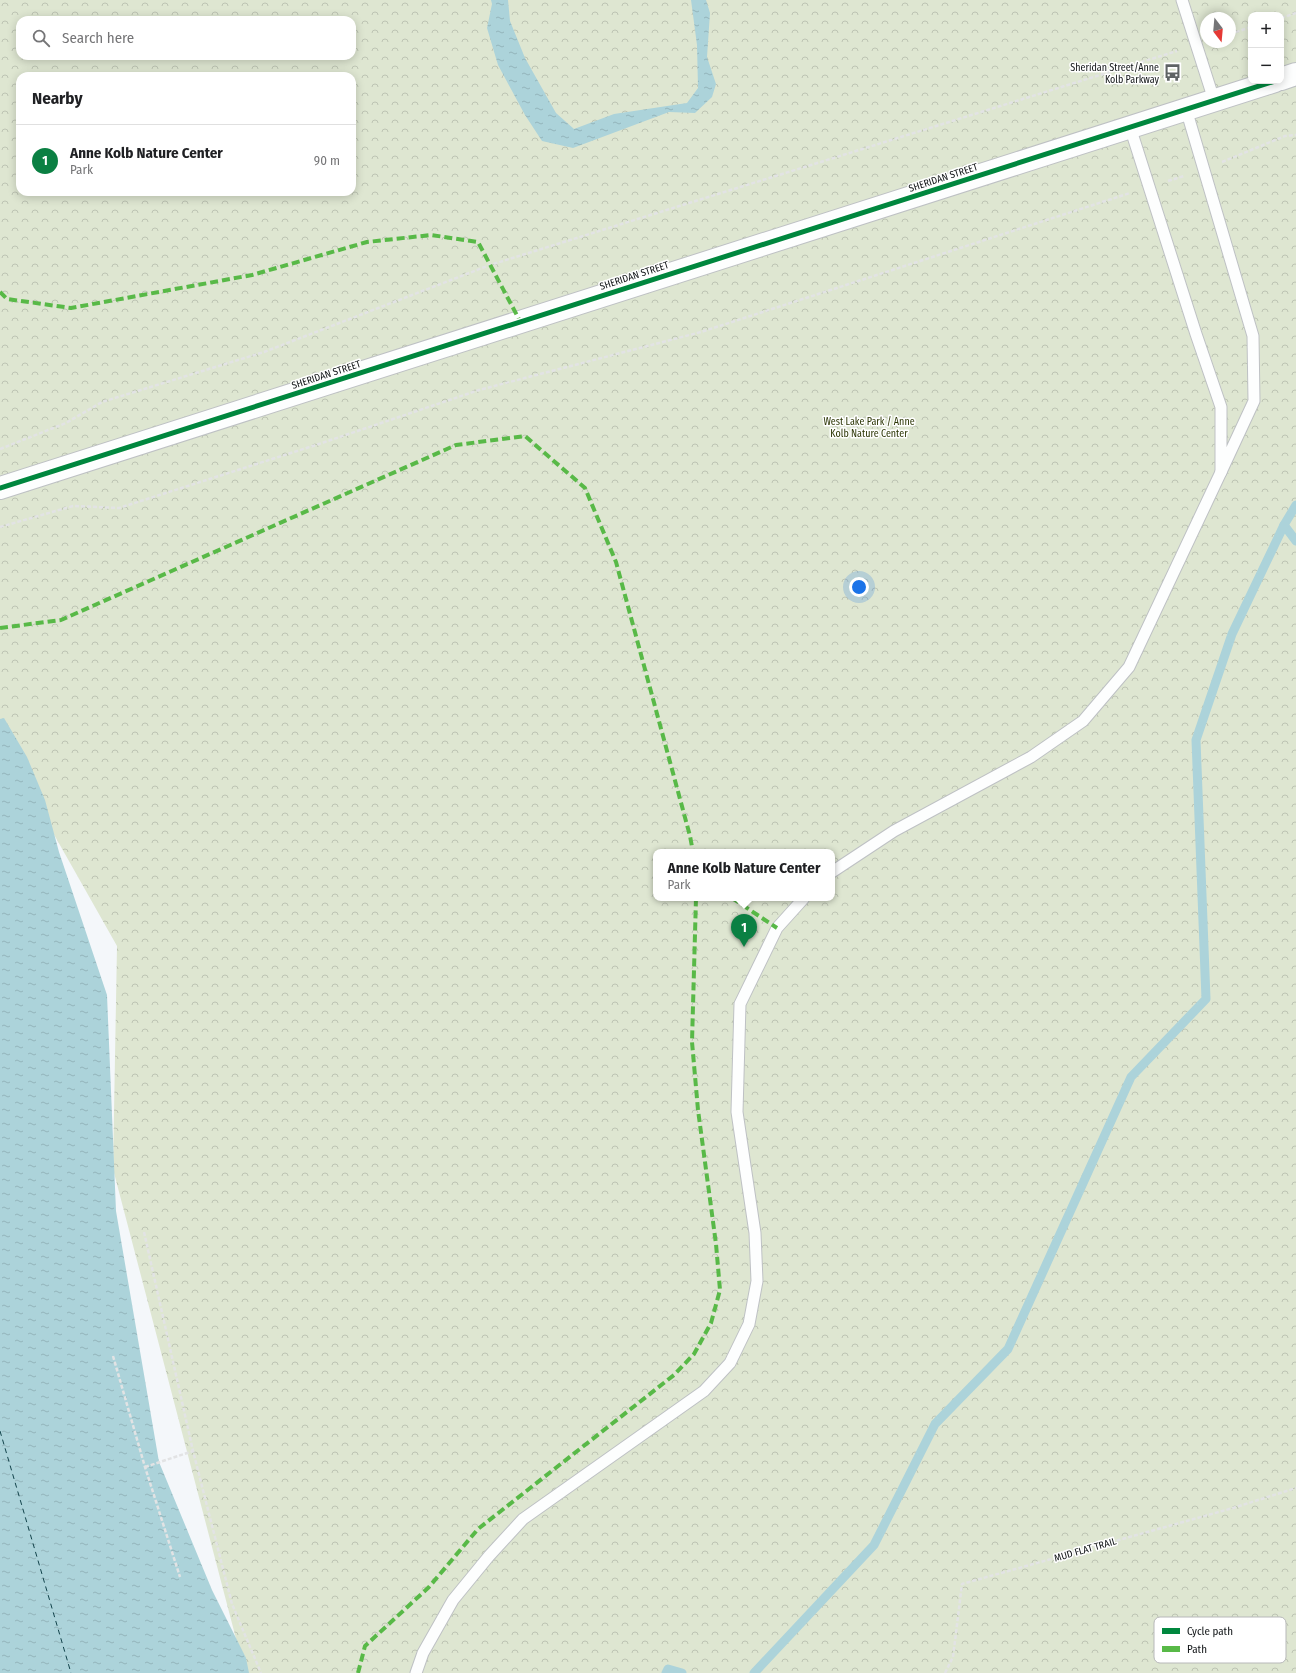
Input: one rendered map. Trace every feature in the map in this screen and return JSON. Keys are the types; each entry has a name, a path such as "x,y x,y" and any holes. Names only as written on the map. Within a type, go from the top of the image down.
{"main road":[{"path":"1284,78 1296,74"},
{"name":"SHERIDAN STREET","path":"0,488 1265,84"}],"lane":[{"path":"1182,0 1214,100"},
{"path":"835,870 894,831 1031,757 1083,721 1129,668 1254,401 1253,336 1186,109"},
{"path":"1130,126 1221,407 1221,472"},
{"path":"416,1673 423,1653 453,1600 489,1556 523,1519 704,1391 730,1363 749,1324 757,1281 755,1233 737,1112 740,1004 777,928 801,901"}],"path":[{"path":"1284,17 1296,13"},
{"path":"1236,32 1248,28"},
{"path":"0,449 66,423 102,402 264,352 490,265 1197,45"},
{"path":"0,527 73,506 119,508 319,444 479,390 701,332 1204,170 1284,136 1296,134"},
{"path":"144,1232 193,1451 232,1604 261,1673"},
{"path":"113,1356 145,1467 180,1577"},
{"path":"145,1467 193,1451"}],"green space":[{"name":"West Lake Park / Anne Kolb Nature Center","path":"0,0 1296,0 1296,1673 245,1673 113,1169 117,946 0,739"}],"water":[{"path":"491,0 508,0 510,21 525,58 556,113 574,129 614,114 687,103 698,88 697,45 691,0 706,0 710,13 707,57 716,84 712,97 695,113 669,112 573,148 542,141 525,115 498,65 487,28 492,4"},
{"path":"4,718 27,757 45,800 59,852 107,995 116,1211 159,1462 212,1590 246,1658 249,1673 0,1673 0,719"}],"waterway":[{"path":"754,1673 874,1545 935,1424 1008,1349 1131,1077 1206,999 1196,740 1232,634 1284,525 1296,505"},
{"path":"1284,525 1296,541"},
{"path":"666,1673 668,1669 682,1673"}],"ferry route":[{"path":"0,1431 71,1673"}],"marked path":[{"path":"0,292 7,299 71,308 252,275 367,242 431,235 478,242 520,321"},
{"path":"0,628 61,620 456,445 525,436 585,488 616,562 692,849"},
{"path":"358,1673 365,1646 429,1587 478,1529 674,1375 694,1354 711,1323 720,1290 716,1244 698,1110 692,1042 696,901"},
{"path":"736,901 777,928"}],"cycle path":[{"path":"0,488 1266,84"}],"place":[{"name":"Sheridan Street/Anne Kolb Parkway","path":"1172,73"},
{"name":"Anne Kolb Nature Center","path":"744,947"}]}
